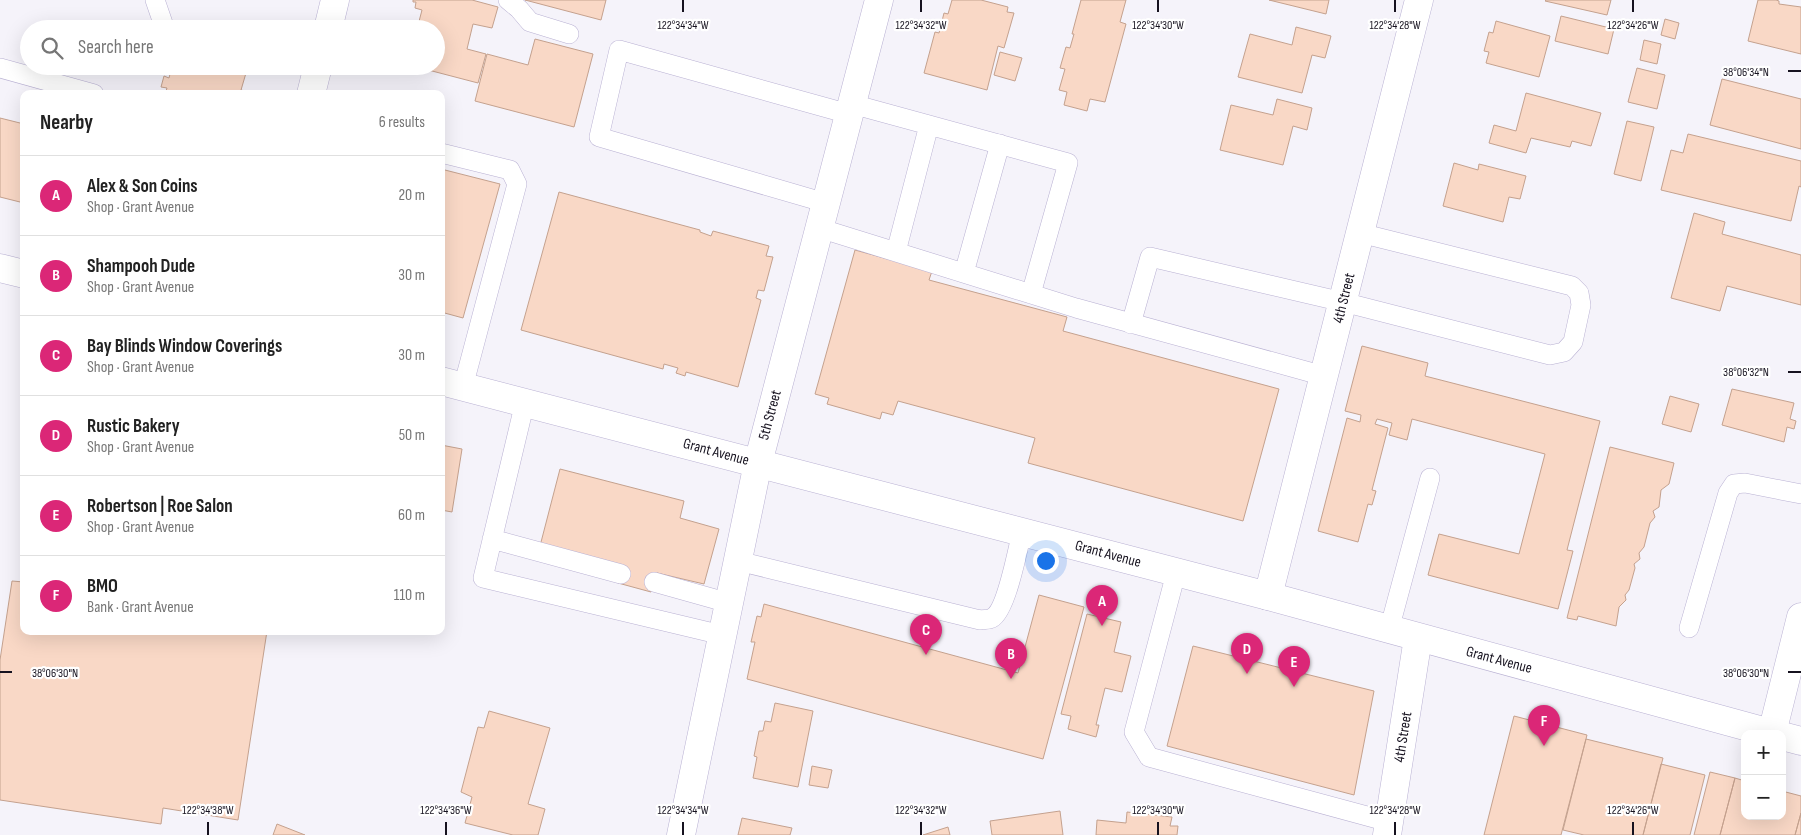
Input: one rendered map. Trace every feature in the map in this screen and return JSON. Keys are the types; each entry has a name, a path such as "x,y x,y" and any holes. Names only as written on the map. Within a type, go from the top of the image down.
{"street":[{"path":"330,20 335,0"},
{"name":"5th Street","path":"681,835 758,463 879,0"},
{"name":"4th Street","path":"1268,596 1419,0"},
{"path":"312,90 316,75"},
{"path":"0,268 20,273"},
{"name":"Grant Avenue","path":"452,384 1268,596 1758,730"},
{"path":"1774,730 1801,617"},
{"name":"4th Street","path":"1388,828 1418,638"},
{"path":"1786,737 1801,741"}],"lane":[{"path":"155,0 163,20"},
{"path":"508,0 530,22 569,34"},
{"path":"1031,294 1068,162 929,125 851,109 619,50 599,137 823,215 896,252 964,273 1031,294 1076,308 1324,376"},
{"path":"0,68 20,74"},
{"path":"25,75 80,90"},
{"path":"896,252 929,125"},
{"path":"964,273 1000,144"},
{"path":"445,154 510,170 517,184 452,384"},
{"path":"1132,324 1150,257 1343,302 1550,355 1564,352 1574,342 1581,305 1579,293 1572,286 1360,233"},
{"path":"524,402 483,578 722,635"},
{"path":"1389,630 1430,478"},
{"path":"1689,628 1728,492 1734,484 1745,483 1801,494"},
{"path":"738,561 980,620 991,619 998,613 1006,594 1022,532"},
{"path":"492,538 621,574"},
{"path":"1176,573 1134,732 1149,757 1388,828"},
{"path":"654,582 729,603"}],"building":[{"path":"413,0 472,0 498,7 492,28 473,24 467,49 486,54 478,83 445,74 445,20 419,20 422,10 415,8 416,2 413,2"},
{"path":"525,0 606,0 601,20"},
{"path":"952,0 981,0 1008,7 1007,12 1014,13 1004,48 998,46 987,90 924,73 935,32 939,33 944,13 948,14"},
{"path":"1081,0 1126,0 1120,22 1126,24 1105,102 1090,99 1087,111 1064,105 1067,92 1059,90 1065,69 1060,68 1066,47 1070,48"},
{"path":"1269,0 1329,0 1326,14"},
{"path":"1546,0 1611,0 1607,15"},
{"path":"1758,0 1776,0 1779,1 1779,4 1801,7 1801,54 1748,41"},
{"path":"1561,16 1614,29 1608,54 1555,41"},
{"path":"1665,19 1679,23 1675,39 1661,35"},
{"path":"1496,21 1550,36 1539,77 1486,63 1489,52 1484,51 1489,32 1493,33"},
{"path":"1296,27 1331,36 1325,58 1312,55 1302,93 1238,77 1250,34 1292,45"},
{"path":"535,39 593,54 574,127 475,101 487,54 528,65"},
{"path":"1644,40 1661,44 1657,64 1640,60"},
{"path":"1000,52 1022,58 1015,81 994,75"},
{"path":"1637,68 1665,75 1657,109 1628,102"},
{"path":"170,75 245,75 241,90 166,90 167,88 161,87 164,76 169,78"},
{"path":"1722,79 1801,99 1801,149 1710,125"},
{"path":"1526,93 1601,113 1591,146 1572,141 1570,147 1531,138 1526,153 1489,143 1494,125 1516,131"},
{"path":"1277,99 1312,108 1307,130 1293,126 1283,165 1220,150 1231,105 1273,115"},
{"path":"0,118 20,123 20,202 0,197"},
{"path":"1627,121 1654,127 1641,181 1614,174"},
{"path":"1688,134 1801,161 1801,187 1799,186 1791,221 1661,190 1671,150 1683,153"},
{"path":"1454,163 1478,170 1479,164 1526,176 1520,199 1509,197 1503,222 1443,206"},
{"path":"445,170 500,184 463,318 445,313"},
{"path":"559,192 700,230 700,232 711,236 713,231 769,246 766,256 773,257 764,291 758,290 756,298 761,300 738,387 686,372 685,376 676,373 678,368 664,364 663,369 521,330"},
{"path":"1694,213 1725,222 1722,234 1801,255 1801,305 1727,286 1720,311 1671,298"},
{"path":"855,250 932,271 929,280 1067,317 1063,331 1279,389 1243,521 1028,463 1035,438 898,401 893,415 882,412 880,419 827,404 829,398 815,394"},
{"path":"1362,346 1428,363 1425,376 1600,421 1567,550 1573,551 1558,609 1428,575 1439,534 1519,554 1545,454 1412,419 1407,440 1389,435 1392,423 1377,419 1375,424 1388,428 1372,490 1376,491 1372,505 1368,504 1358,542 1318,531 1347,418 1360,422 1361,415 1345,411"},
{"path":"1732,389 1794,403 1790,419 1796,421 1794,429 1787,427 1784,442 1722,425"},
{"path":"1670,396 1699,404 1691,432 1662,424"},
{"path":"445,446 462,449 452,512 445,511"},
{"path":"1610,447 1674,463 1669,484 1661,490 1659,507 1653,511 1655,517 1650,523 1644,547 1639,553 1640,559 1634,564 1635,568 1629,590 1625,595 1626,600 1619,607 1616,626 1578,616 1577,620 1567,618"},
{"path":"560,469 684,501 680,518 719,529 704,584 657,573 651,592 618,583 621,574 540,546"},
{"path":"12,581 20,582 20,635 266,635 238,820 163,808 161,824 0,800 0,660"},
{"path":"1039,595 1084,607 1043,759 747,679 755,642 751,642 757,616 761,617 764,604 1018,673"},
{"path":"1087,614 1121,622 1114,652 1131,656 1122,692 1105,688 1096,725 1099,725 1096,737 1068,729 1071,716 1061,714"},
{"path":"1193,646 1374,691 1354,795 1167,746"},
{"path":"775,703 813,711 798,787 753,778 757,757 754,756 759,731 763,731 765,721 771,722"},
{"path":"489,711 550,728 528,804 545,809 538,835 513,835 465,823 472,797 461,792 478,727 484,728"},
{"path":"1514,716 1587,735 1561,835 1484,835"},
{"path":"1586,739 1663,758 1643,835 1584,835 1563,830"},
{"path":"1661,764 1705,775 1690,835 1643,835"},
{"path":"812,766 832,770 828,788 809,785"},
{"path":"1710,772 1735,778 1720,835 1694,835"},
{"path":"1735,778 1741,780 1741,820 1786,820 1786,792 1801,796 1801,813 1795,835 1720,835"},
{"path":"1060,811 1063,835 992,835 990,821"},
{"path":"1127,812 1172,817 1170,826 1178,826 1177,835 1096,835 1097,820 1126,823"},
{"path":"1801,813 1801,835 1795,835"},
{"path":"742,818 792,828 790,835 738,835"},
{"path":"277,824 305,835 273,835"},
{"path":"948,827 950,835 923,835"}],"place":[{"name":"Alex & Son Coins","path":"1102,626"},
{"name":"Bay Blinds Window Coverings","path":"926,655"},
{"name":"Rustic Bakery","path":"1247,674"},
{"name":"Shampooh Dude","path":"1011,679"},
{"name":"Robertson | Roe Salon","path":"1294,687"},
{"name":"BMO","path":"1544,746"}]}
